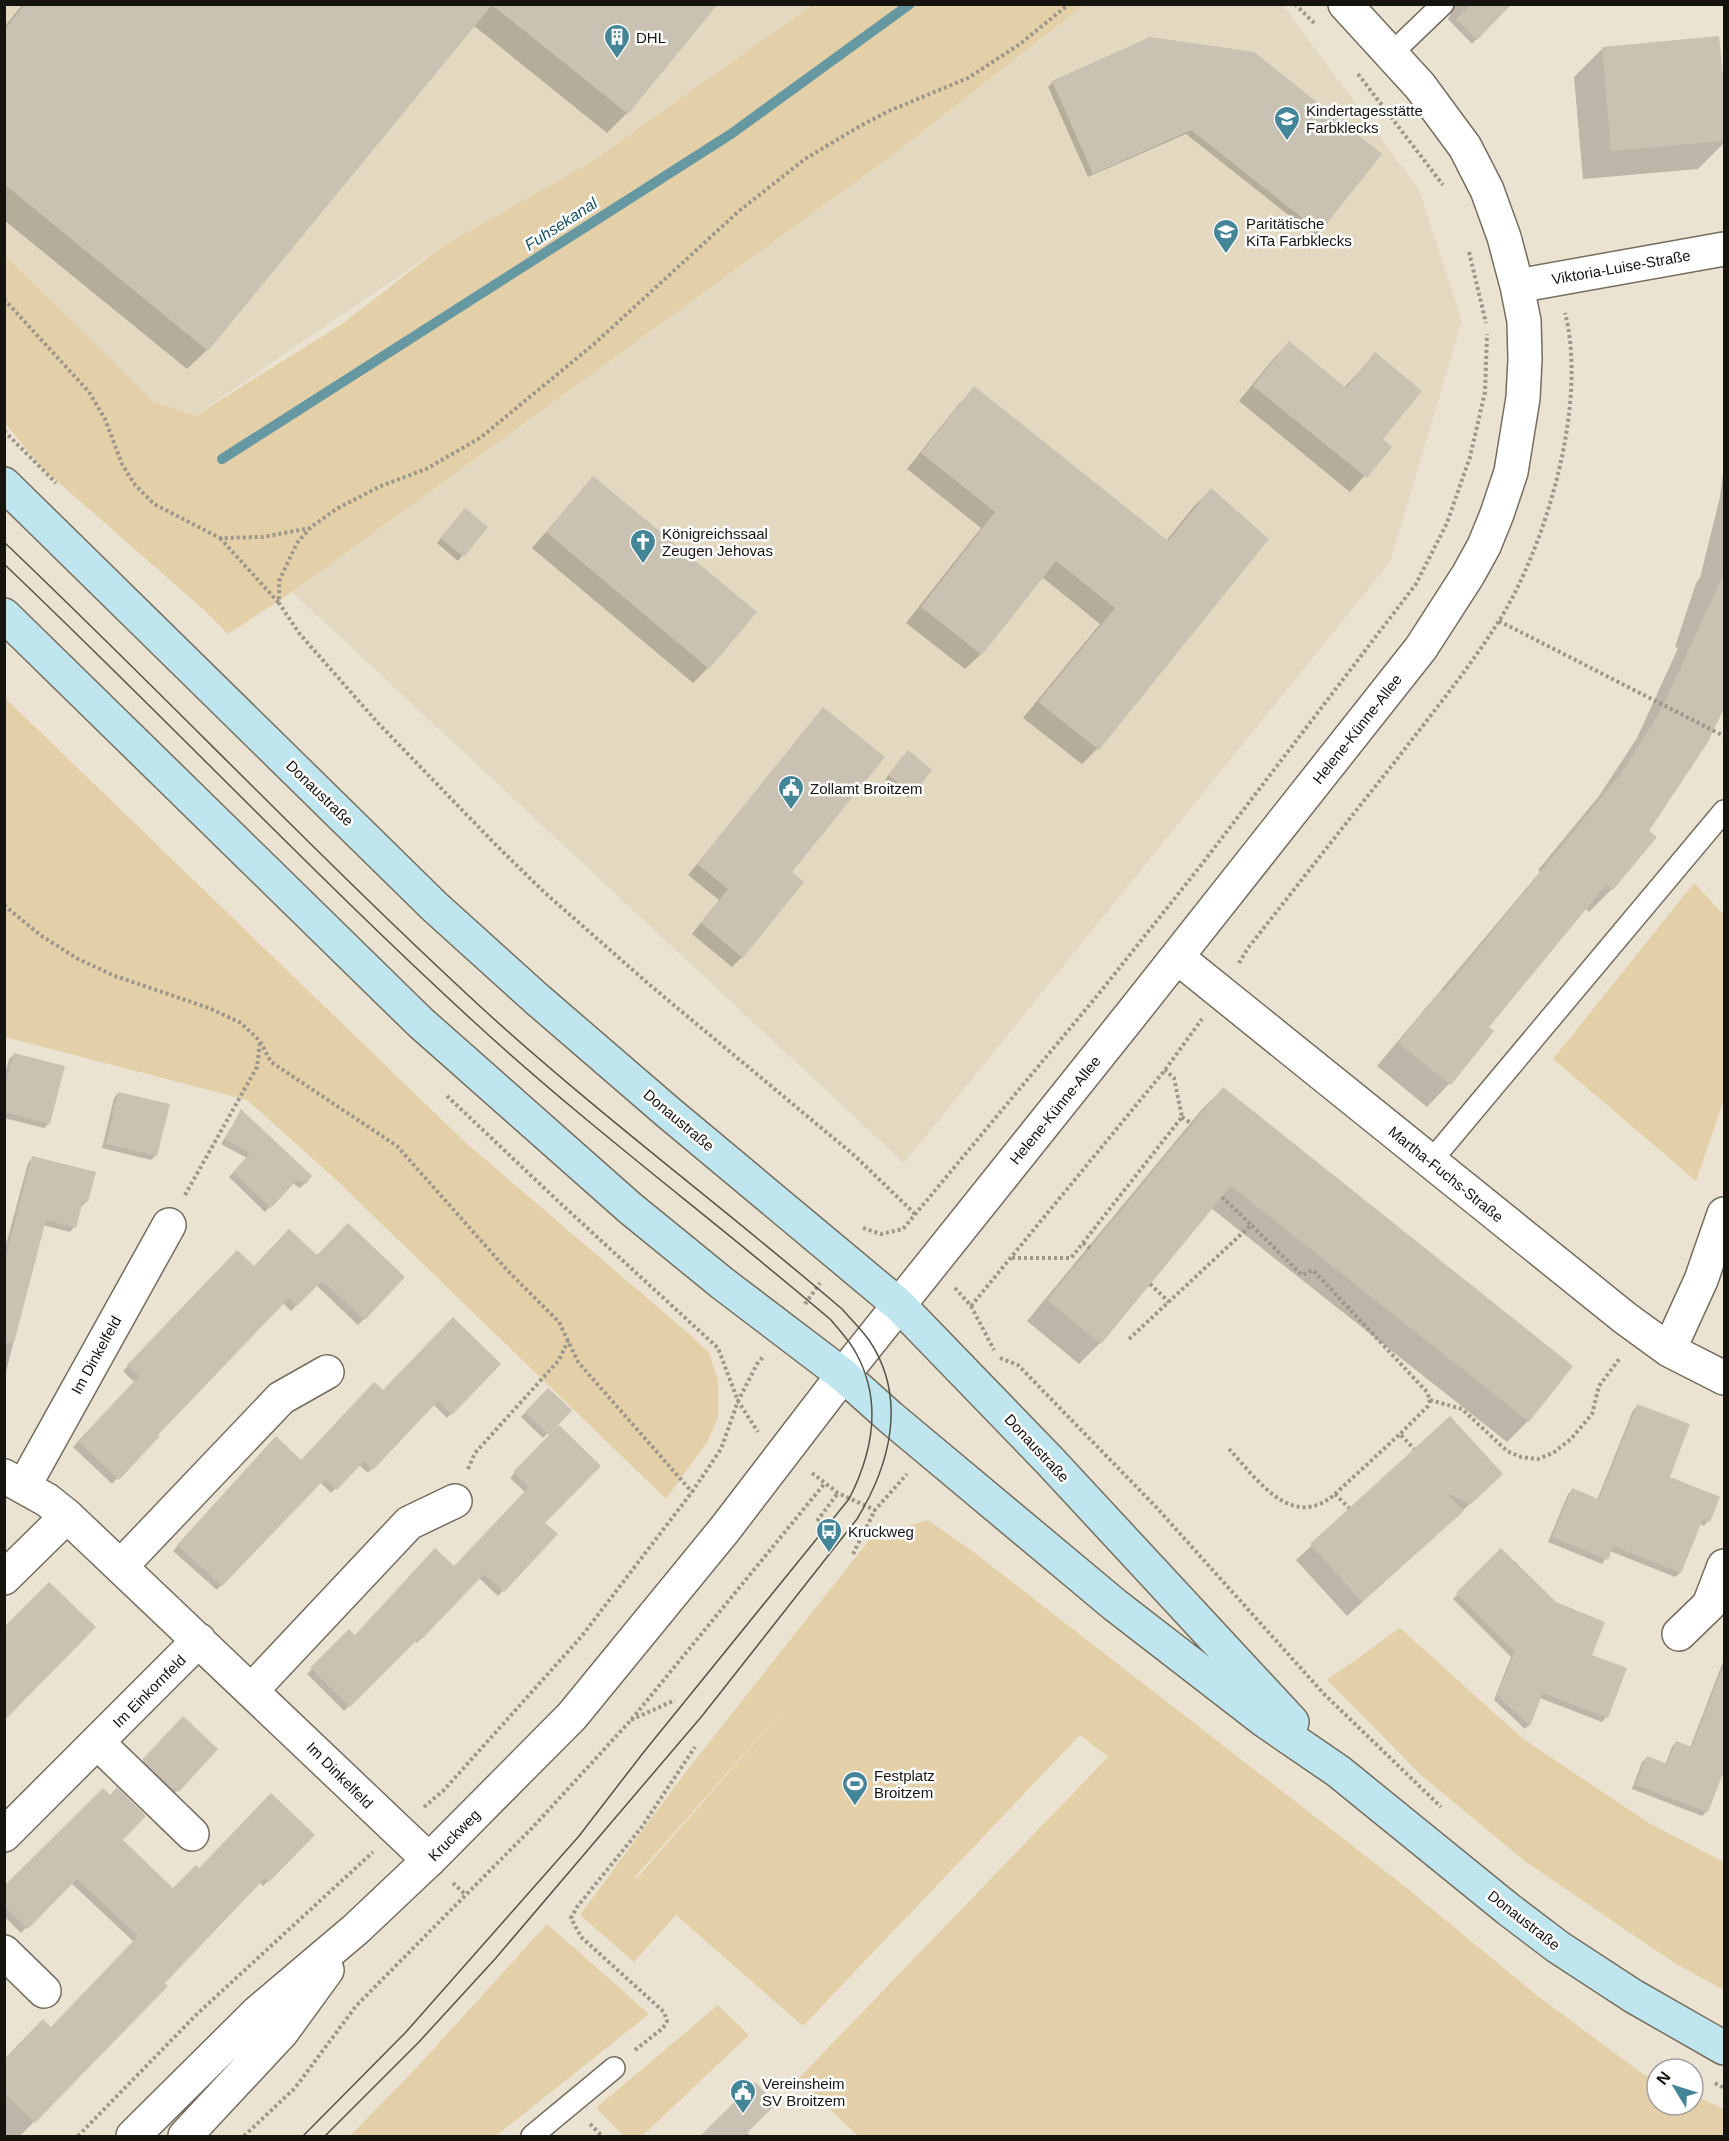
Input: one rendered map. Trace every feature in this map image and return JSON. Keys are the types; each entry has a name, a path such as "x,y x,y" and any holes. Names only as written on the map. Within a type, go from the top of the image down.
{"main road":[{"name":"Donaustraße","path":"4,484 435,907 608,1060 899,1305 1048,1460 1338,1771"},
{"name":"Donaustraße","path":"4,615 421,1023 630,1208 722,1283 843,1375 1115,1605 1265,1721 1338,1771 1558,1947 1632,1996 1725,2048"}],"street":[{"name":"Helene-Künne-Allee","path":"843,1375 1421,648 1468,575 1484,546 1497,514 1511,472 1523,398 1525,359 1524,321 1504,237 1486,190 1465,147 1420,86 1345,4"},
{"name":"Viktoria-Luise-Straße","path":"1517,286 1725,249"},
{"name":"Martha-Fuchs-Straße","path":"1177,957 1641,1330 1669,1350 1725,1378"},
{"path":"1669,1350 1697,1288 1725,1214"},
{"name":"Im Dinkelfeld","path":"168,1225 14,1481 47,1500 67,1516 429,1860"},
{"path":"121,1566 281,1398 327,1372"},
{"name":"Kruckweg","path":"133,2136 258,2012 356,1929 429,1860 572,1716 725,1529 843,1375"},
{"path":"252,1690 409,1524 455,1501"},
{"path":"4,1578 67,1516"},
{"path":"1679,1634 1709,1605 1725,1566"},
{"name":"Im Einkornfeld","path":"4,1835 200,1640"},
{"path":"98,1743 192,1834"},
{"name":"Kruckweg","path":"185,2136 282,2032 356,1929"},
{"path":"4,1952 44,1991"}],"lane":[{"path":"1391,54 1443,4"},
{"path":"1431,1161 1725,811"},
{"path":"532,2136 614,2068"}],"path":[{"path":"279,603 279,581 297,543 311,527 338,508 381,486 426,469 480,438 594,344 739,211 806,159 889,111 969,78 1020,44 1069,4"},
{"path":"1295,4 1317,25"},
{"path":"1353,67 1444,186"},
{"path":"860,1227 881,1234 903,1229 1101,991 1416,584 1447,523 1470,457 1485,392 1487,327 1468,249"},
{"path":"4,299 89,392 105,419 122,464 135,485 154,504 220,538 279,603 299,633 376,722 495,845 651,986 855,1156 915,1214"},
{"path":"4,431 57,484"},
{"path":"220,538 263,537 311,527"},
{"path":"1499,621 1725,736"},
{"path":"4,905 40,935 78,959 115,976 209,1008 241,1023 260,1041 271,1062 397,1146 508,1271 559,1322 578,1362 692,1492"},
{"path":"168,1225 257,1067 260,1041"},
{"path":"1165,1070 1174,1078 1182,1117 1192,1124"},
{"path":"1012,1258 1071,1258 1182,1117"},
{"path":"1222,1197 1302,1275 1313,1269 1427,1392 1430,1400 1428,1406 1400,1434 1335,1494 1313,1507 1298,1508 1285,1504 1265,1487 1229,1449"},
{"path":"1129,1339 1251,1225"},
{"path":"1083,1242 1090,1248"},
{"path":"1150,1284 1169,1302"},
{"path":"971,1306 998,1357 1018,1365 1157,1508 1324,1694 1448,1814"},
{"path":"1430,1400 1462,1409 1507,1451 1521,1457 1538,1459 1553,1453 1571,1439 1592,1414 1599,1386 1641,1330"},
{"path":"455,1501 475,1453 559,1360 568,1340"},
{"path":"78,2136 196,2015 397,1830 444,1790 581,1637 692,1492 721,1449 738,1401"},
{"path":"1400,1434 1414,1449"},
{"path":"907,1474 929,1448"},
{"path":"244,2136 295,2088 356,2006 533,1827 631,1720 825,1483"},
{"path":"817,1521 838,1493"},
{"path":"1335,1494 1349,1508"},
{"path":"853,1554 876,1510"},
{"path":"631,1720 675,1700"},
{"path":"614,2068 663,2028 667,2021 664,2012 581,1937 571,1918 641,1827 695,1747"}],"shaded area":[{"path":"4,5 812,5 591,162 443,246 194,416 154,402 5,255"},
{"path":"812,5 1084,5 890,157 292,592 228,634 202,608 41,467 5,423 5,255 154,402 195,416 342,324 443,246 591,162"},
{"path":"1084,5 1283,5 1419,190 1462,321 1390,562 904,1163 292,592 890,157"},
{"path":"5,698 467,1144 709,1353 718,1380 718,1418 707,1442 666,1499 331,1175 247,1100 5,1037"},
{"path":"1694,883 1724,915 1724,1099 1696,1181 1553,1059"},
{"path":"928,1520 971,1550 1403,1885 1535,1994 1645,2075 1645,2117 1705,2117 1705,2100 1724,2109 1724,2136 858,2136 798,2079 1108,1757 1080,1735 803,2026 676,1915 634,1962 580,1915 681,1778 870,1539","holes":["797,1694 636,1879 635,1877"]},
{"path":"1400,1628 1522,1738 1649,1823 1724,1862 1724,1990 1676,1964 1526,1862 1421,1775 1327,1680"},
{"path":"547,1924 649,2014 496,2136 350,2136 419,2065"},
{"path":"718,2005 749,2035 642,2136 624,2136 596,2108"}],"building":[{"path":"25,4 718,4 628,114 492,5 208,351 4,184 4,30"},
{"path":"1471,4 1512,4 1477,40 1456,19"},
{"path":"1719,36 1725,97 1725,141 1611,151 1602,47"},
{"name":"Kindertagesstätte Farbklecks","path":"1150,37 1254,52 1382,154 1320,232 1191,130 1093,174 1052,81"},
{"path":"1289,341 1346,388 1375,352 1422,391 1383,439 1392,447 1367,478 1253,386"},
{"path":"974,386 1168,541 1211,488 1269,539 1099,750 1038,702 1115,608 1056,561 982,655 921,607 995,512 921,453"},
{"name":"Königreichssaal Zeugen Jehovas","path":"593,476 757,612 709,669 546,532"},
{"path":"465,508 488,527 464,557 440,538"},
{"path":"1725,571 1725,706 1708,742 1649,831 1657,837 1613,890 1606,885 1489,1027 1494,1031 1451,1085 1398,1043 1442,989 1444,991 1622,772 1659,714"},
{"name":"Zollamt Broitzem","path":"823,707 885,757 792,872 804,882 743,958 701,923 728,889 697,864"},
{"path":"908,750 932,770 913,794 888,775"},
{"path":"14,1053 65,1066 50,1124 4,1112 4,1088"},
{"path":"1223,1087 1573,1366 1529,1422 1231,1186 1101,1344 1047,1300"},
{"path":"118,1092 170,1104 157,1156 106,1144"},
{"path":"241,1109 312,1176 306,1184 297,1180 271,1208 233,1172 250,1153 225,1139"},
{"path":"32,1156 96,1172 88,1202 83,1201 76,1228 46,1220 14,1343 4,1342 4,1263"},
{"path":"348,1223 405,1277 365,1320 322,1281 297,1306 289,1298 158,1435 160,1436 119,1480 78,1441 139,1376 127,1365 237,1250 254,1266 289,1229 317,1255"},
{"path":"453,1317 501,1364 452,1415 438,1401 373,1470 364,1461 337,1490 325,1479 222,1586 177,1545 276,1436 301,1460 374,1382 383,1390"},
{"path":"548,1388 572,1410 549,1435 525,1412"},
{"path":"1637,1404 1690,1424 1670,1477 1720,1497 1710,1522 1703,1519 1681,1573 1613,1546 1608,1560 1552,1537 1572,1488 1599,1499"},
{"path":"1450,1416 1503,1474 1471,1504 1446,1493 1464,1511 1362,1602 1310,1544"},
{"path":"559,1425 601,1466 545,1523 558,1534 504,1592 484,1574 422,1639 420,1637 350,1707 310,1668 349,1629 355,1635 435,1548 454,1566 529,1487 513,1472"},
{"path":"1501,1548 1556,1602 1605,1622 1592,1655 1627,1668 1608,1718 1543,1693 1530,1726 1497,1695 1515,1652 1456,1593"},
{"path":"49,1582 96,1627 4,1721 4,1627"},
{"path":"1722,1669 1725,1670 1725,1768 1708,1812 1635,1785 1647,1756 1667,1764 1676,1741 1692,1747"},
{"path":"183,1716 218,1749 179,1792 142,1760"},
{"path":"117,1787 146,1816 123,1840 173,1888 196,1865 199,1868 271,1793 315,1835 269,1882 265,1878 165,1983 168,1986 35,2123 4,2093 4,2059 43,2019 51,2027 138,1936 77,1879 28,1929 4,1906 4,1886 103,1788 110,1795"},
{"name":"Vereinsheim SV Broitzem","path":"755,2082 776,2104 744,2136 700,2136"}],"waterway":[{"name":"Fuhsekanal","path":"222,459 731,134 910,4"}],"tram line":[{"path":"4,542 362,894 483,1009 571,1086 842,1309 869,1340 881,1362 888,1385 891,1408 886,1454 869,1498 857,1519 702,1716 495,1959 418,2043 325,2136"},
{"path":"4,564 354,908 472,1020 605,1135 831,1320 854,1349 870,1390 872,1427 869,1445 849,1499 643,1753 579,1836 406,2032 303,2136"}],"place":[{"name":"DHL","path":"617,60"},
{"name":"Kindertagesstätte Farbklecks","path":"1287,142"},
{"name":"Paritätische KiTa Farbklecks","path":"1226,255"},
{"name":"Königreichssaal Zeugen Jehovas","path":"643,565"},
{"name":"Zollamt Broitzem","path":"791,811"},
{"name":"Kruckweg","path":"829,1554"},
{"name":"Festplatz Broitzem","path":"855,1807"},
{"name":"Vereinsheim SV Broitzem","path":"743,2115"}]}
